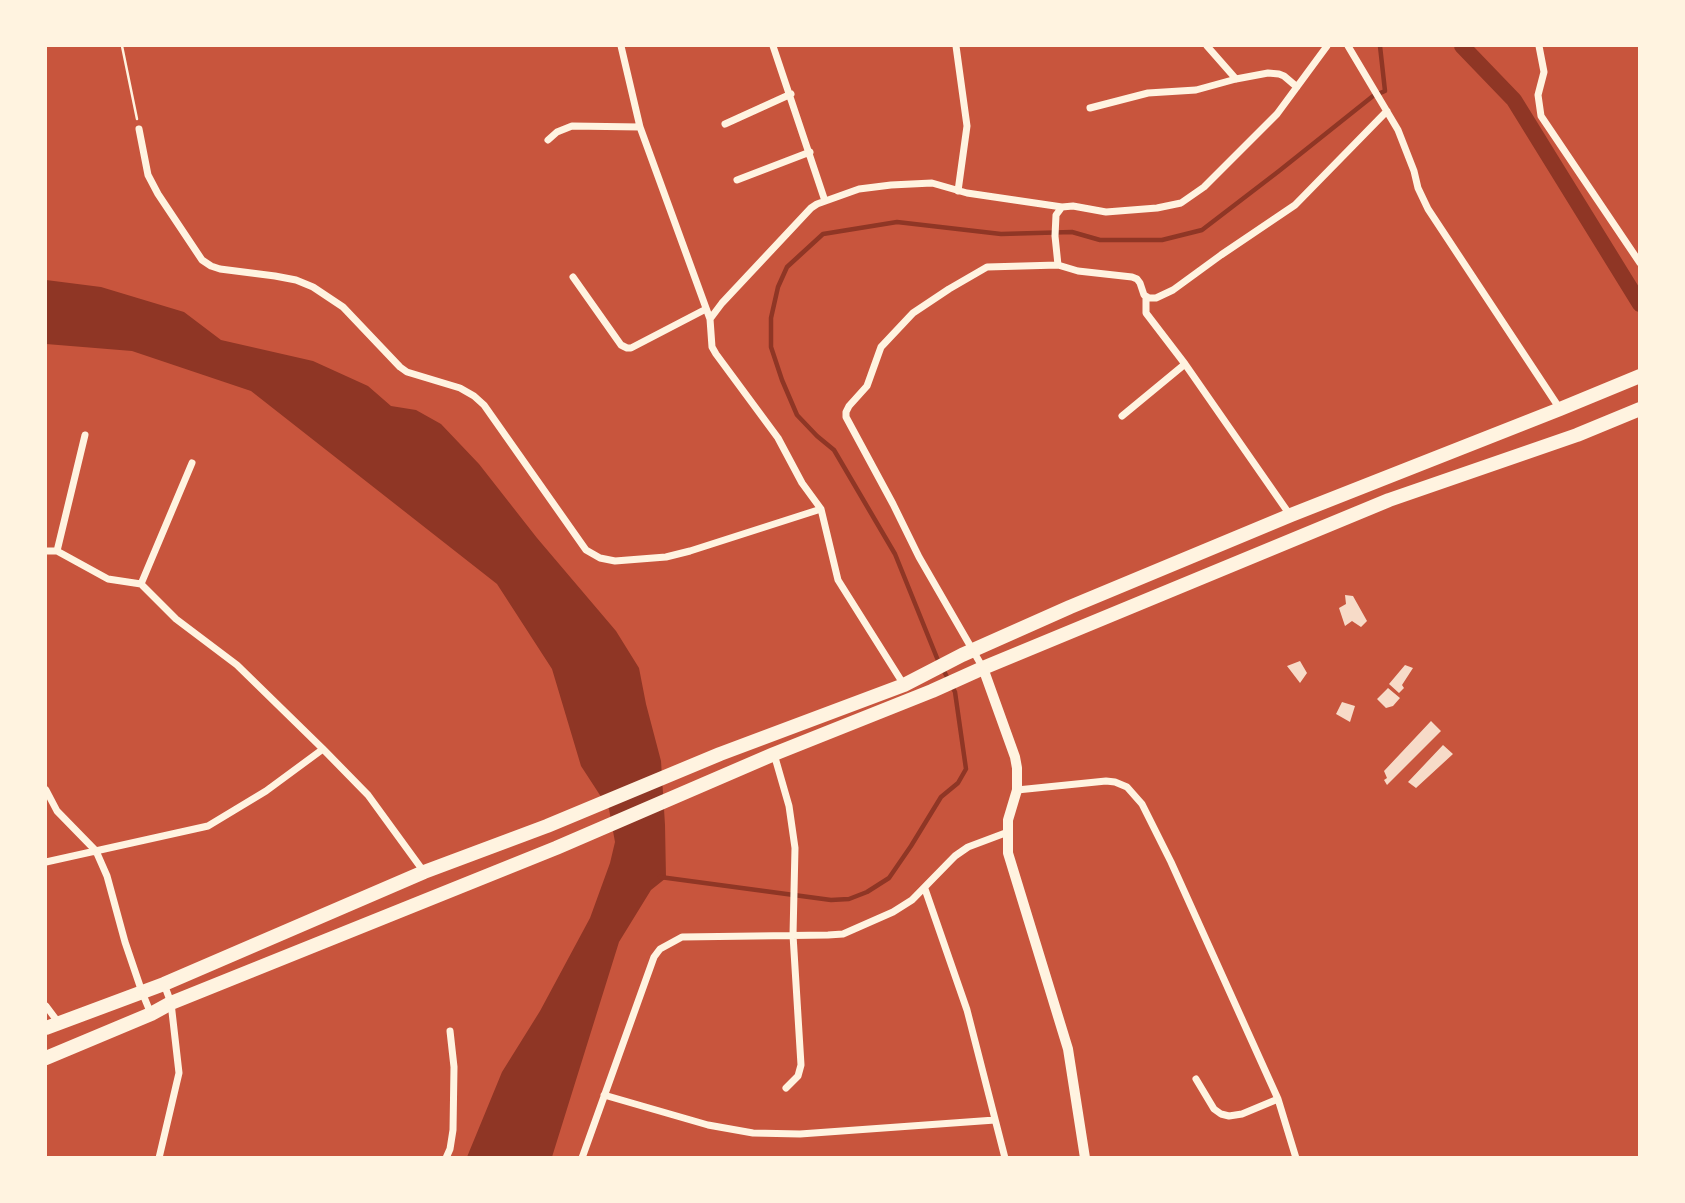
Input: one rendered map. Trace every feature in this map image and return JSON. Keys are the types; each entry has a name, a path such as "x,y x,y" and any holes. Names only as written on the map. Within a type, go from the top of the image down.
{"highway":[{"path":"52,1025 164,984 424,872 548,825 720,754 904,685 1070,607 1291,515 1640,376"},
{"path":"46,1058 171,1003 556,848 774,754 1389,500 1577,435 1640,409"}],"street":[{"path":"621,46 639,127 710,319 712,348 778,438 802,483 821,509 838,580 904,685"},
{"path":"773,46 825,201"},
{"path":"956,46 967,126 958,191"},
{"path":"1207,46 1236,79"},
{"path":"710,319 811,208 859,189 932,183 958,191 1106,212 1157,208 1181,203 1204,187 1277,114 1328,46"},
{"path":"1348,46 1398,130 1428,209 1560,409"},
{"path":"1539,46 1544,72 1538,95 1541,116 1640,263"},
{"path":"1090,108 1162,91 1196,90 1268,74 1284,76 1297,87"},
{"path":"725,124 791,94"},
{"path":"1146,297 1156,298 1173,290 1295,205 1387,111"},
{"path":"548,140 557,132 572,126 639,127"},
{"path":"139,129 148,175 202,260 220,269 296,280 313,287 343,307 407,372 460,388 474,396 484,405 586,550 600,558 615,561 666,557 821,509"},
{"path":"737,180 810,152"},
{"path":"1058,265 1056,215 1062,207"},
{"path":"1085,1157 1068,1049 1009,853 1008,820 1017,790 1015,757 983,668 968,653 846,412 867,387 881,347 913,313 987,267 1058,265 1077,271 1132,277 1140,283 1146,297 1146,313 1291,515"},
{"path":"573,278 621,345 627,348 706,309"},
{"path":"1122,416 1185,364"},
{"path":"57,551 86,435"},
{"path":"141,584 192,463"},
{"path":"46,551 57,551 108,579 141,584 176,619 237,665 368,795 424,872"},
{"path":"46,862 208,826 266,791 323,749"},
{"path":"774,754 793,825 795,848 793,935 801,1065 798,1076 786,1088"},
{"path":"1017,790 1107,781 1127,787 1142,804 1278,1099 1296,1157"},
{"path":"46,790 57,811 96,851 107,876 125,942 151,1014"},
{"path":"582,1157 654,957 660,949 682,937 843,934 893,912 925,889 955,856 977,843 1008,832"},
{"path":"925,889 967,1010 1005,1157"},
{"path":"159,1157 179,1073 171,1003 164,984"},
{"path":"46,1006 52,1025"},
{"path":"446,1157 453,1130 454,1067 450,1031"},
{"path":"1196,1079 1214,1109 1229,1116 1242,1114 1278,1099"},
{"path":"604,1095 708,1125 754,1133 800,1134 995,1120"}],"path":[{"path":"122,46 139,129"}],"shaded area":[{"path":"46,280 101,287 184,312 221,340 313,361 368,386 391,406 416,410 441,424 479,464 616,631 639,668 661,761 666,878 651,890 619,942 552,1157 467,1157 502,1072 540,1011 590,918 615,842 609,809 581,766 552,669 497,584 251,391 132,351 46,344"}],"building":[{"path":"1345,595 1353,596 1367,621 1361,627 1352,621 1345,626 1339,608 1346,604"},
{"path":"1300,661 1307,673 1300,683 1287,666"},
{"path":"1405,665 1413,668 1399,693 1389,684"},
{"path":"1388,688 1400,698 1393,706 1386,708 1377,699"},
{"path":"1342,702 1355,706 1350,722 1336,714"},
{"path":"1431,721 1441,731 1387,785 1384,771"},
{"path":"1443,745 1453,754 1416,788 1408,782"}],"waterway":[{"path":"660,877 831,900 849,899 867,892 889,878 941,797 958,783 966,769 955,692 937,658 895,554 834,450 797,415 782,380 771,347 771,318 778,287 787,267 823,234 897,222 1001,234 1072,232 1100,240 1162,240 1202,230 1373,96 1385,91 1380,46"},
{"path":"1462,46 1514,100 1640,304"}]}
